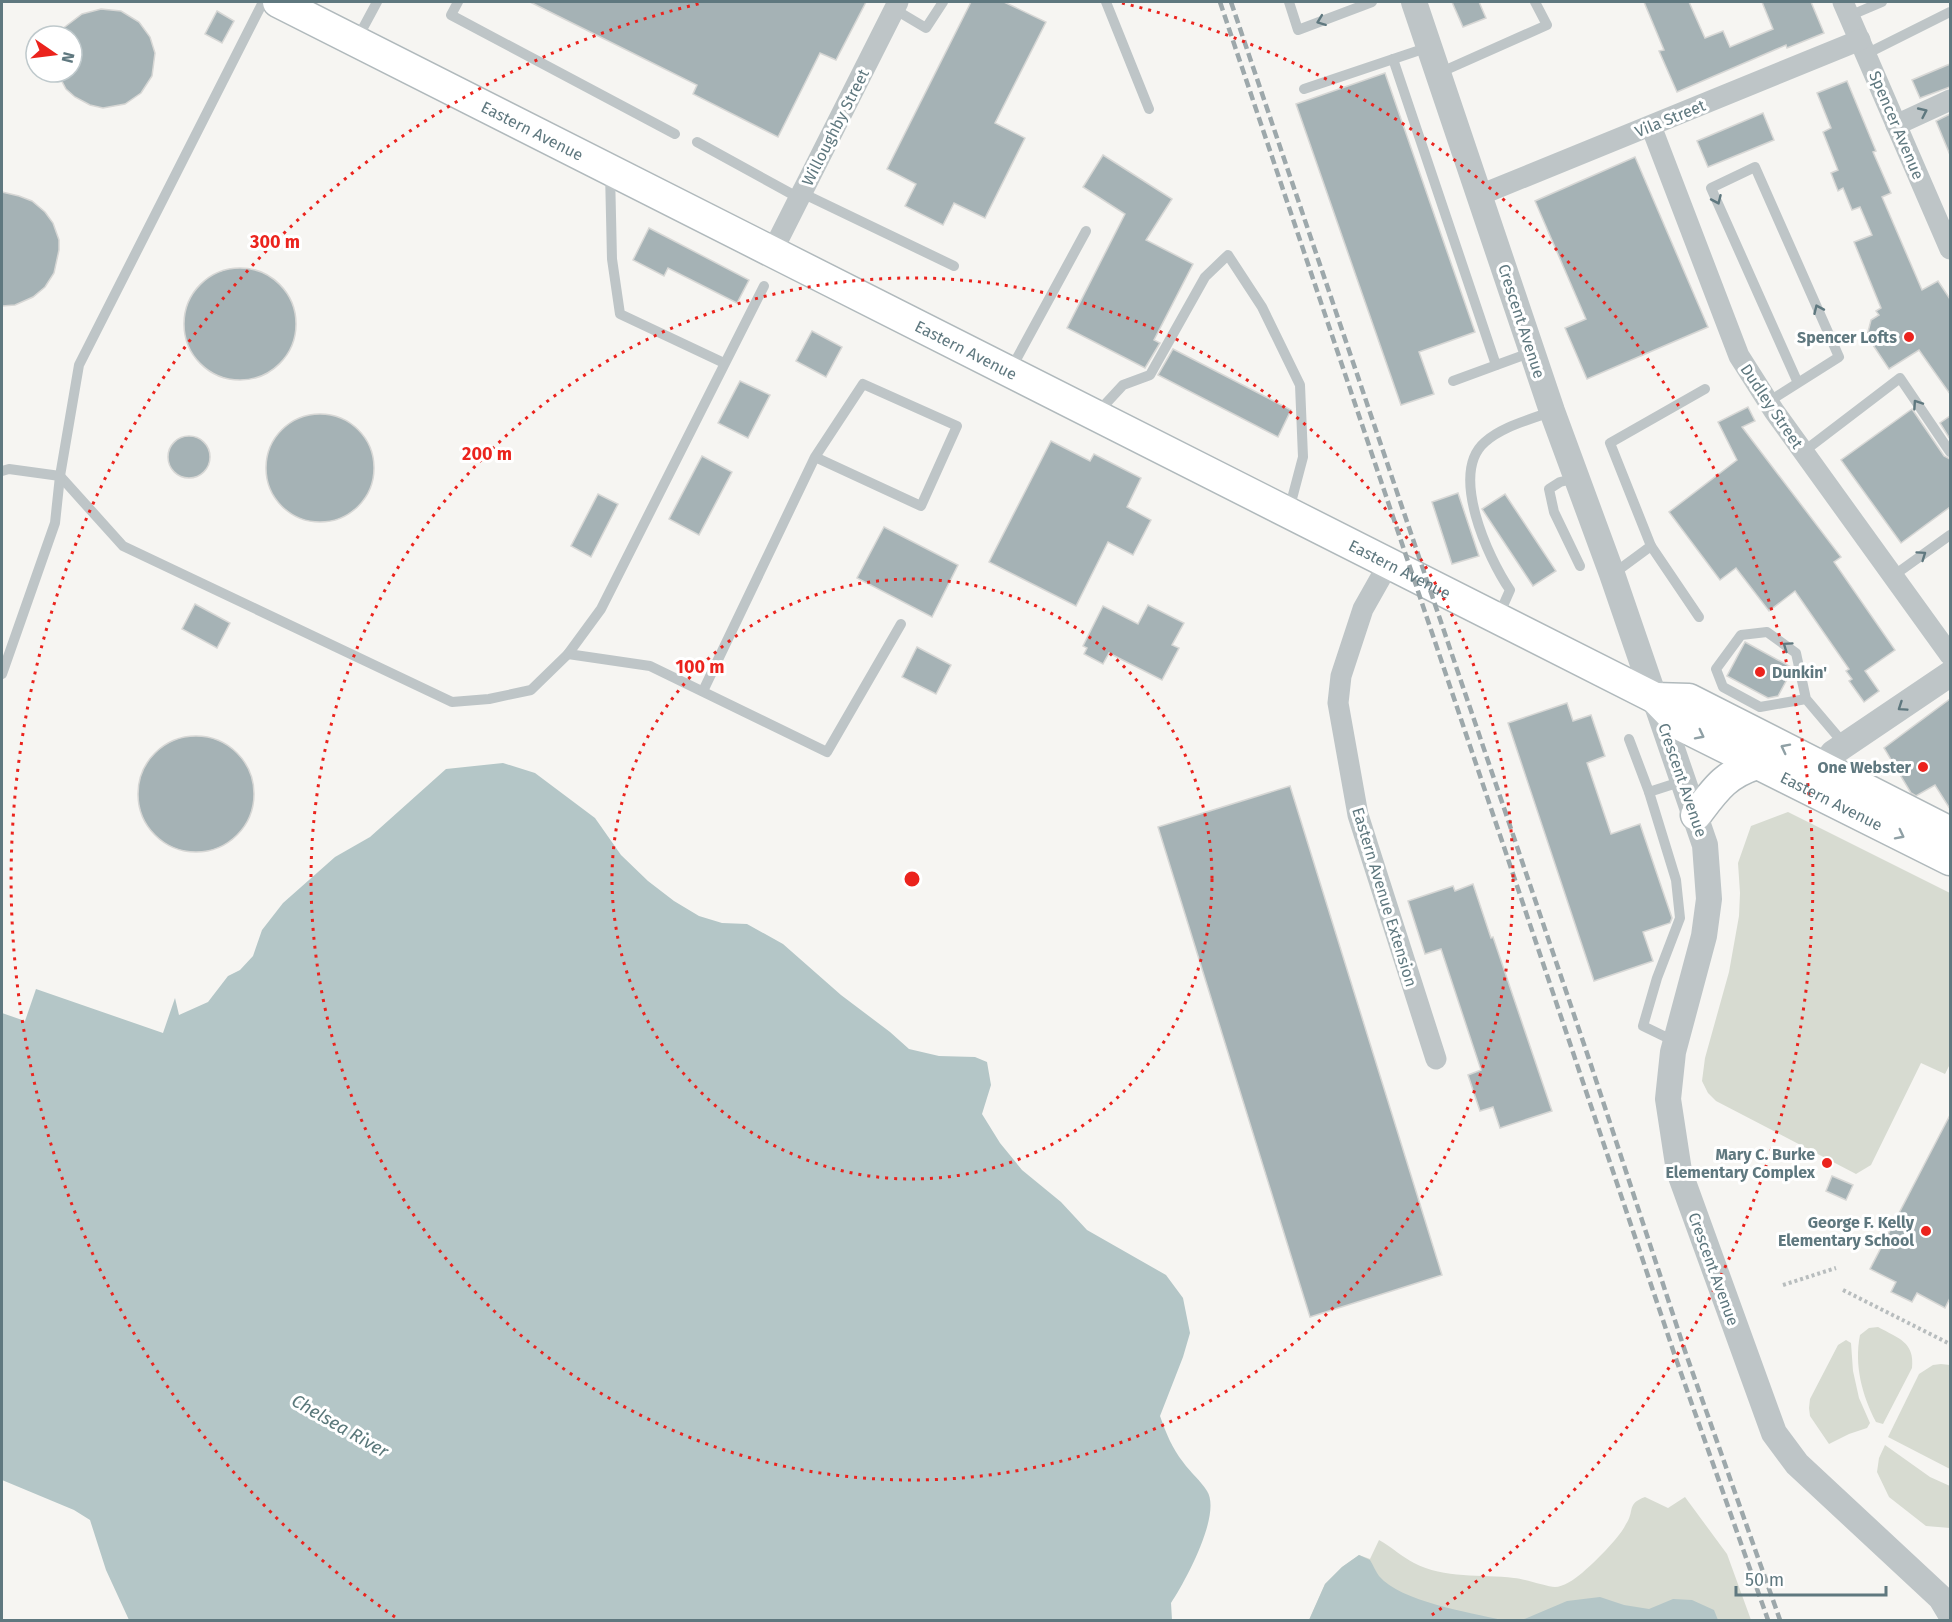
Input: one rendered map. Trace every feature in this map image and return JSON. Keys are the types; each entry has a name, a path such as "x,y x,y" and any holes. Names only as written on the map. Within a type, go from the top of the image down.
{"main road":[{"name":"Eastern Avenue","path":"278,2 1655,698 1682,726 1757,764 1816,779 1950,832"},
{"name":"Eastern Avenue","path":"1655,698 1689,699 1755,718 1816,779 1950,860"},
{"path":"1696,815 1718,786 1740,769 1757,764"}],"street":[{"name":"Crescent Avenue","path":"1414,2 1552,411 1685,781 1705,845 1709,899 1704,936 1676,1042 1668,1099 1679,1171 1774,1433 1797,1464 1949,1608"},
{"name":"Willoughby Street","path":"772,252 896,5"},
{"name":"Spencer Avenue","path":"1846,9 1950,249"},
{"name":"Vila Street","path":"1480,195 1651,126 1863,47"},
{"path":"1896,125 1950,100"},
{"name":"Dudley Street","path":"1651,126 1739,356 1803,452 1950,656"},
{"name":"Eastern Avenue Extension","path":"1389,563 1363,609 1341,676 1338,704 1358,815 1436,1059"},
{"path":"1816,779 1833,753 1950,674"}],"lane":[{"path":"2,674 55,523 60,476 79,364 263,2"},
{"path":"356,41 377,2"},
{"path":"458,2 452,15 675,134"},
{"path":"896,5 926,28 943,2"},
{"path":"1106,2 1149,109"},
{"path":"1289,2 1298,30 1372,2"},
{"path":"1438,73 1547,25 1535,2"},
{"path":"1846,9 1882,2"},
{"path":"1863,47 1950,12"},
{"path":"1304,89 1430,47"},
{"path":"1394,59 1496,365"},
{"path":"696,142 800,195 954,266"},
{"path":"1768,402 1798,383 1839,357 1755,167 1712,188 1798,383"},
{"path":"610,170 612,259 620,314 724,363"},
{"path":"1009,372 1086,231"},
{"path":"1096,415 1123,385 1150,375 1205,277 1228,255 1262,307 1300,384 1303,457 1288,513"},
{"path":"2,471 9,469 60,476 123,546 452,702 489,699 531,690 568,654 602,609 764,286"},
{"path":"1453,381 1533,352"},
{"path":"1803,452 1900,378 1950,452"},
{"path":"703,692 815,457 863,384 957,426 921,506 815,457"},
{"path":"1699,617 1651,546 1610,443 1705,389"},
{"path":"1497,618 1510,590 1488,552 1473,504 1470,469 1483,443 1496,434 1552,411"},
{"path":"1577,478 1560,482 1549,489 1554,512 1580,566"},
{"path":"1893,576 1950,535"},
{"path":"1612,574 1651,546"},
{"path":"568,654 650,666 827,752 902,624"},
{"path":"1806,699 1755,718 1723,687 1716,669 1741,635 1767,632 1796,652 1806,699 1845,745"},
{"path":"1629,739 1649,792 1676,880 1680,918 1657,978 1643,1026 1676,1042"},
{"path":"1649,792 1685,781"}],"path":[{"path":"1783,1285 1836,1268"},
{"path":"1843,1290 1950,1344"}],"shaded area":[{"path":"1788,812 1950,893 1950,1064 1945,1074 1921,1063 1871,1165 1856,1174 1716,1101 1708,1093 1702,1081 1705,1058 1729,972 1739,916 1738,863 1751,826"},
{"path":"1878,1327 1904,1342 1911,1352 1912,1359 1912,1368 1883,1424 1876,1422 1867,1401 1858,1357 1860,1335 1869,1328"},
{"path":"1846,1340 1851,1343 1853,1371 1859,1398 1870,1423 1867,1428 1829,1444 1810,1416 1810,1399 1838,1345"},
{"path":"1933,1365 1950,1365 1950,1469 1888,1437 1919,1374"},
{"path":"1885,1445 1930,1477 1950,1486 1950,1528 1926,1526 1889,1497 1877,1472 1879,1458"},
{"path":"1645,1497 1668,1508 1685,1497 1727,1554 1751,1620 1309,1620 1325,1584 1342,1567 1359,1555 1370,1559 1379,1540 1414,1563 1438,1572 1514,1578 1551,1587 1561,1586 1582,1573 1606,1550 1624,1528 1635,1502"}],"water":[{"name":"Chelsea River","path":"503,763 535,773 595,818 621,855 648,881 674,901 699,916 722,923 747,924 783,944 841,995 909,1049 939,1056 975,1057 987,1062 991,1085 982,1114 1000,1143 1022,1170 1061,1202 1087,1230 1166,1275 1183,1298 1190,1333 1160,1416 1176,1451 1205,1487 1210,1502 1210,1515 1200,1548 1171,1603 1172,1620 129,1620 106,1570 90,1520 74,1510 2,1480 2,1013 25,1021 36,989 163,1033 175,998 179,1015 208,1002 228,976 240,970 253,956 262,930 283,903 335,857 370,837 446,769"},
{"path":"1359,1555 1370,1560 1379,1576 1403,1593 1436,1605 1502,1620 1309,1620 1325,1584 1342,1567"},
{"path":"1600,1597 1624,1605 1649,1609 1673,1599 1692,1600 1714,1610 1718,1620 1522,1620 1567,1601"}],"building":[{"path":"530,2 866,2 836,60 820,53 778,137 693,94 697,85"},
{"path":"971,2 1004,2 1046,22 995,123 1025,138 985,218 954,203 943,225 905,206 916,184 887,169"},
{"path":"1452,2 1479,2 1486,18 1463,27"},
{"path":"1644,2 1689,2 1705,38 1723,31 1730,47 1773,29 1762,2 1811,2 1824,33 1787,48 1786,45 1677,92 1659,51 1664,50"},
{"path":"101,9 121,11 139,22 150,37 155,53 152,76 141,93 125,104 103,108 90,105 75,97 63,84 84,84 84,24 69,24 82,14"},
{"path":"217,11 234,21 222,43 205,34"},
{"path":"1950,64 1950,87 1920,98 1912,80"},
{"path":"1385,73 1475,332 1419,352 1434,394 1401,405 1296,104"},
{"path":"1847,81 1891,193 1882,197 1922,290 1938,281 1950,299 1950,394 1919,350 1889,369 1867,336 1871,320 1879,315 1876,311 1881,308 1854,242 1872,235 1860,207 1852,210 1843,188 1838,191 1831,173 1838,170 1823,132 1831,128 1817,93"},
{"path":"1763,113 1774,140 1708,167 1697,141"},
{"path":"1950,114 1950,155 1936,121"},
{"path":"1103,155 1172,199 1146,240 1193,264 1154,340 1160,343 1145,368 1067,328 1125,214 1083,187"},
{"path":"1635,157 1708,327 1587,379 1565,328 1586,319 1535,201"},
{"path":"2,192 32,201 45,212 53,223 59,240 59,250 54,273 45,287 33,297 15,305 2,306"},
{"path":"649,228 749,280 737,303 668,268 664,276 633,260"},
{"path":"240,268 261,273 279,285 291,303 296,324 291,345 279,363 261,375 240,380 219,375 201,363 189,345 184,324 189,303 201,285 219,273"},
{"path":"812,331 842,347 826,377 796,361"},
{"path":"1173,349 1291,410 1278,437 1158,375"},
{"path":"740,381 770,395 748,438 718,423"},
{"path":"1748,407 1755,421 1742,427 1841,557 1834,562 1895,650 1865,671 1879,691 1864,702 1849,681 1852,679 1846,671 1849,669 1795,591 1769,611 1736,568 1720,580 1669,512 1737,460 1718,422"},
{"path":"1912,409 1944,456 1950,459 1950,507 1901,543 1841,460"},
{"path":"320,414 341,418 358,430 370,447 374,468 370,489 358,506 341,518 320,522 299,518 282,506 270,489 266,468 270,447 282,430 299,418"},
{"path":"1950,416 1950,439 1940,423"},
{"path":"189,436 197,437 204,442 209,449 209,465 204,472 197,477 189,478 181,477 174,472 169,465 168,457 169,449 174,442 181,437"},
{"path":"1051,441 1090,461 1094,454 1141,478 1127,507 1151,520 1133,555 1108,542 1076,606 989,562"},
{"path":"702,456 732,472 699,535 669,519"},
{"path":"1458,493 1479,556 1452,564 1432,502"},
{"path":"598,494 618,504 591,557 571,546"},
{"path":"1505,494 1556,571 1533,586 1482,509"},
{"path":"884,527 958,565 932,617 857,578"},
{"path":"195,604 230,623 217,648 182,629"},
{"path":"1148,605 1184,623 1172,645 1179,648 1162,680 1109,653 1103,664 1084,654 1087,648 1083,646 1103,606 1138,624"},
{"name":"Dunkin'","path":"1745,642 1791,667 1792,670 1778,696 1768,698 1727,676"},
{"path":"917,647 951,665 936,694 902,677"},
{"name":"One Webster","path":"1950,699 1950,809 1935,785 1916,796 1911,793 1884,748"},
{"path":"1567,703 1573,721 1591,715 1605,756 1587,763 1611,834 1640,824 1672,918 1670,923 1643,932 1653,961 1594,981 1508,723"},
{"path":"196,736 218,740 237,753 250,772 254,794 250,816 237,835 218,848 196,852 174,848 155,835 142,816 138,794 142,772 155,753 174,740"},
{"path":"1290,786 1442,1275 1310,1317 1158,827"},
{"path":"1473,884 1552,1111 1500,1128 1493,1107 1480,1111 1468,1075 1481,1070 1441,949 1425,954 1408,901 1453,886 1455,891"},
{"path":"1950,1115 1950,1298 1945,1308 1917,1293 1912,1302 1891,1292 1896,1282 1870,1269"},
{"path":"1832,1176 1853,1185 1846,1200 1826,1191"}],"railway":[{"path":"1220,2 1675,1356 1768,1620"},
{"path":"1231,2 1591,1065 1685,1351 1780,1620"}],"place":[{"name":"Spencer Lofts","path":"1909,337"},
{"name":"Dunkin'","path":"1760,672"},
{"name":"One Webster","path":"1923,767"},
{"name":"Mary C. Burke Elementary Complex","path":"1827,1163"},
{"name":"George F. Kelly Elementary School","path":"1926,1231"}]}
